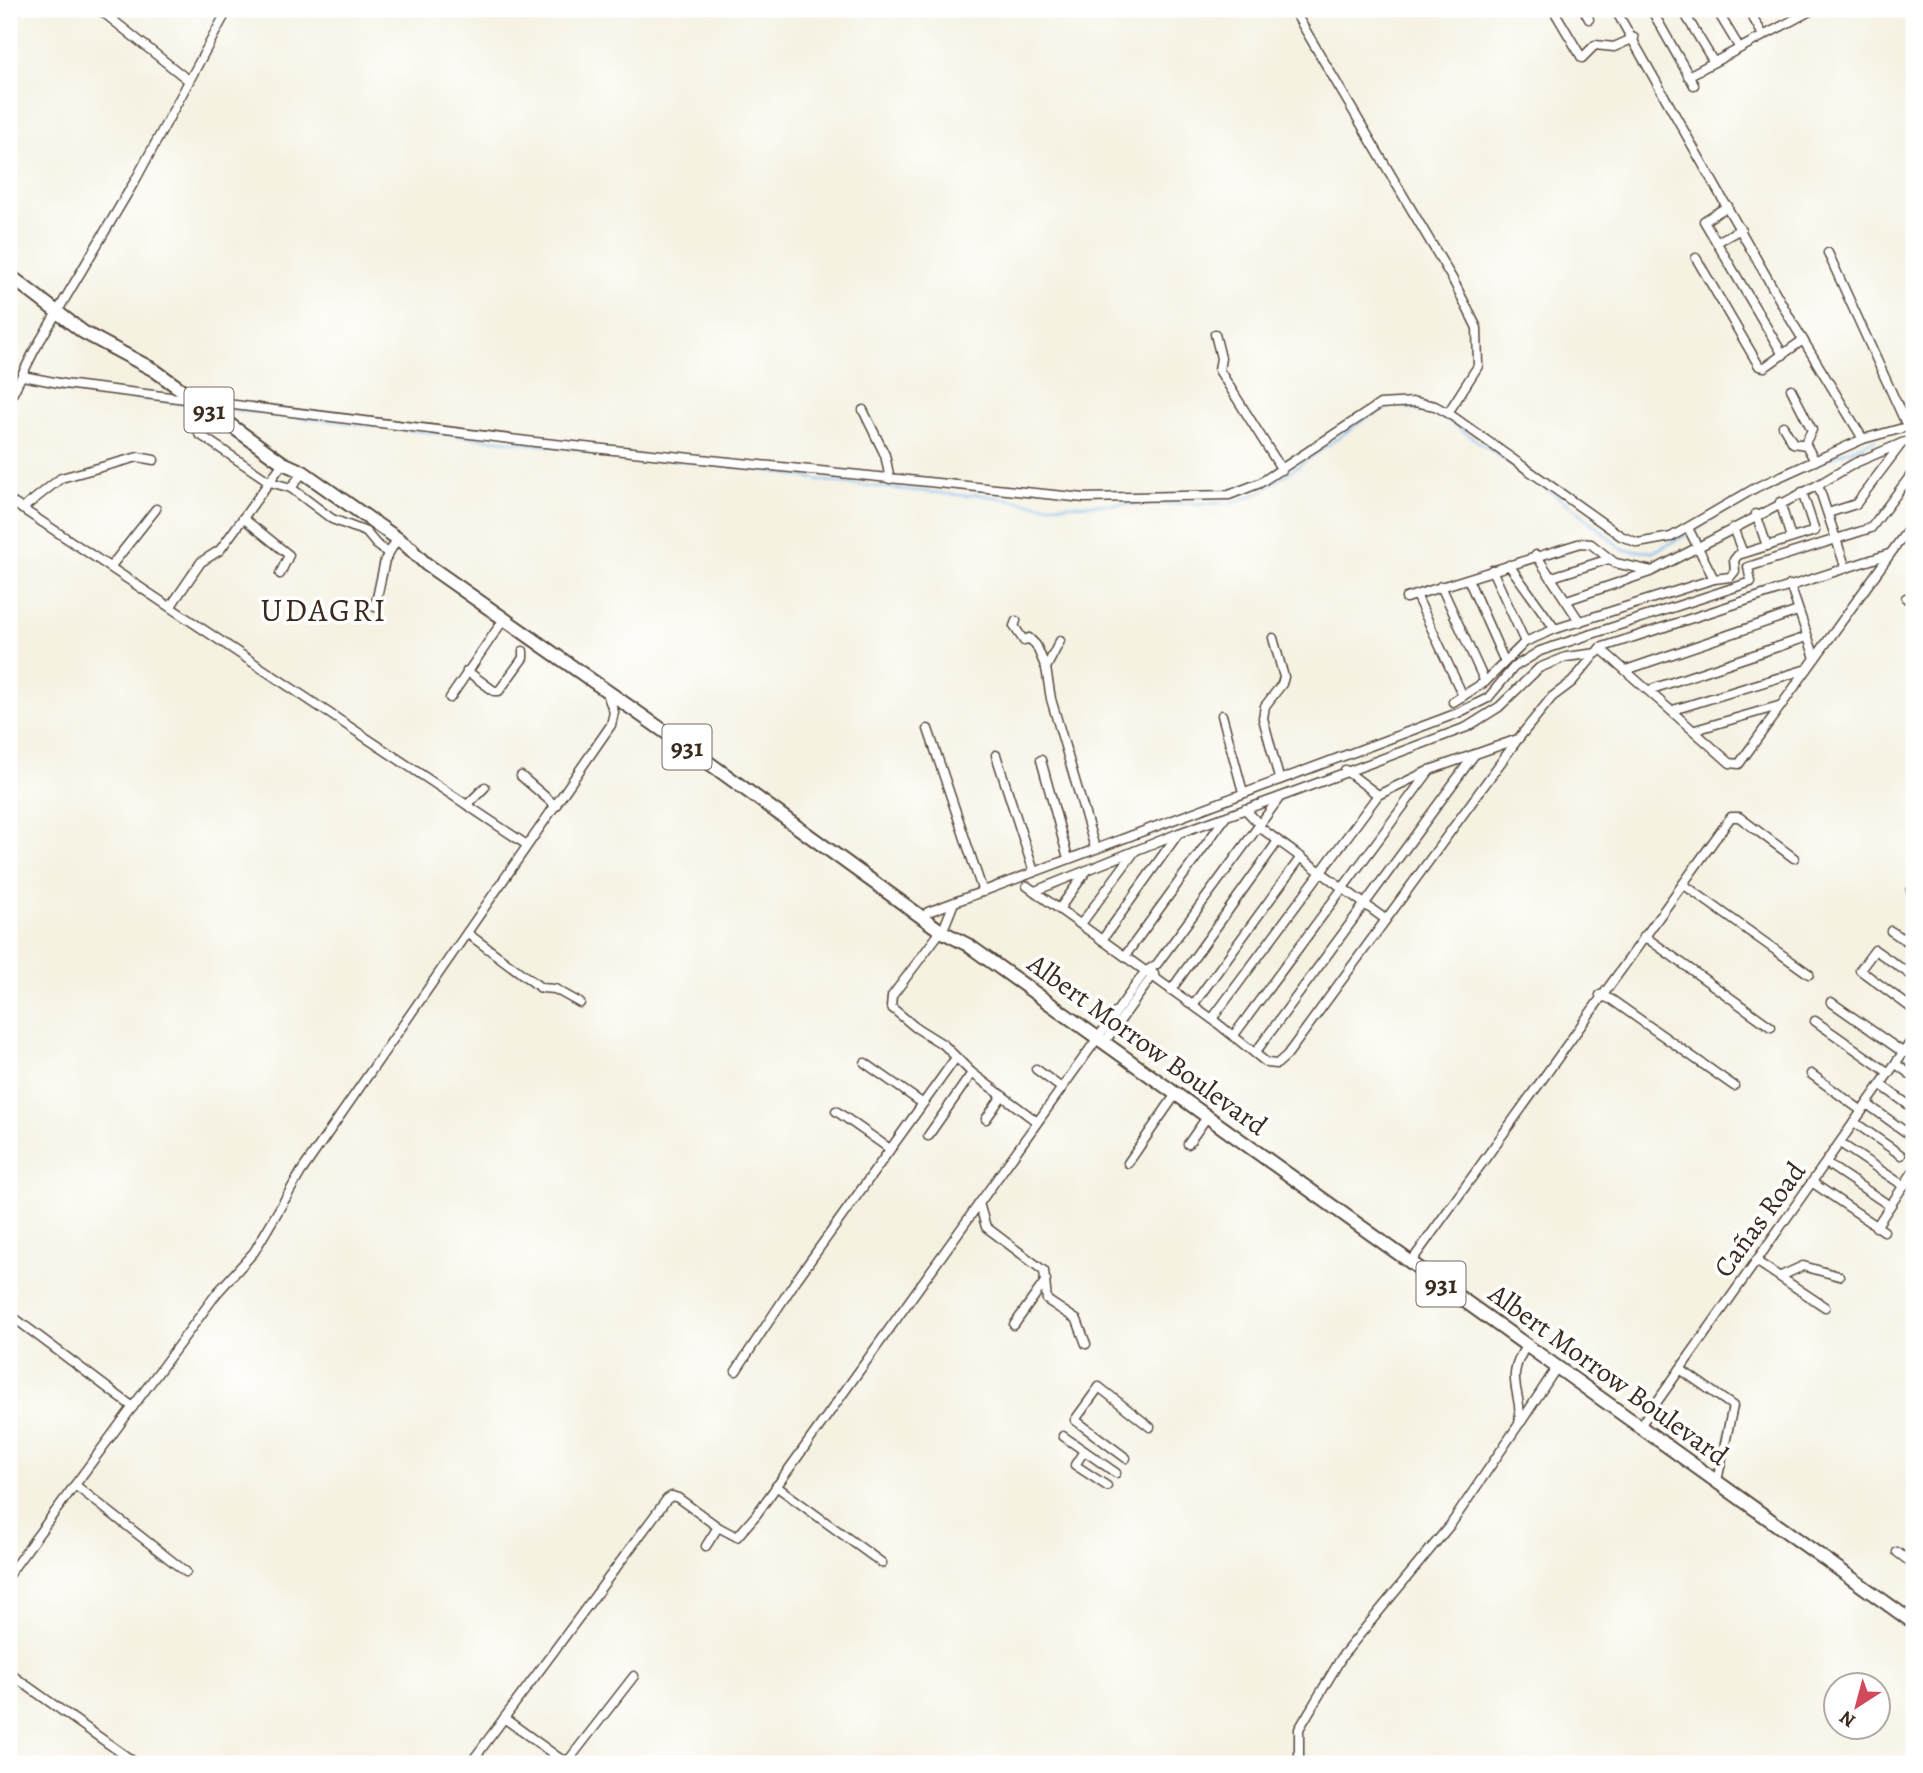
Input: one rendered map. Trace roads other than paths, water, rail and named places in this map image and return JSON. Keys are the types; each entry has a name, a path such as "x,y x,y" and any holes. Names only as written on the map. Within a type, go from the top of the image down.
{"highway":[{"name":"Albert Morrow Boulevard","path":"11,281 92,337 154,370 283,463 303,472 402,543 426,564 968,945 1914,1623"},
{"name":"Albert Morrow Boulevard","path":"402,543 430,558 657,717 928,912 943,928"}],"street":[{"path":"99,9 188,80"},
{"path":"9,401 30,359 136,179 228,9"},
{"path":"1293,9 1453,280 1477,328 1478,366 1448,414"},
{"path":"1553,9 1582,58 1595,45 1614,47 1634,38"},
{"path":"1589,19 1586,12 1594,9"},
{"path":"1615,9 1634,38 1803,340 1863,439"},
{"path":"1651,9 1694,85"},
{"path":"1682,9 1713,61"},
{"path":"1716,9 1739,47"},
{"path":"1750,9 1763,35"},
{"path":"1688,76 1814,9"},
{"path":"1728,205 1704,221 1783,355"},
{"path":"1717,242 1741,229"},
{"path":"21,381 194,398 535,442 1084,498 1229,495 1260,484 1380,404 1415,402 1435,406 1448,414 1630,542 1656,542 1689,532 1757,487 1863,439 1911,425 1828,253"},
{"path":"1696,258 1759,366 1765,368 1803,340"},
{"path":"1215,334 1221,358 1219,370 1282,470"},
{"path":"1791,390 1812,430 1805,443"},
{"path":"863,410 885,455 890,479"},
{"path":"1783,426 1793,443 1805,443"},
{"path":"200,434 270,482 291,488 332,519 366,531 376,544 388,553"},
{"path":"1567,600 1652,571 1699,549 1756,514 1818,485 1855,463 1914,440"},
{"path":"1805,443 1815,461"},
{"path":"1828,513 1856,504 1902,443"},
{"path":"22,509 61,478 138,457 154,460"},
{"path":"171,606 201,562 220,550 283,463"},
{"path":"928,912 953,905 1068,858 1480,703 1502,686 1514,667 1540,651 1751,582 1748,567 1874,526 1914,471"},
{"path":"291,488 303,472"},
{"path":"1818,485 1846,566"},
{"path":"1453,702 1485,682 1504,660 1525,642 1555,629 1733,575 1734,559 1743,553 1819,529 1802,492"},
{"path":"9,500 527,845"},
{"path":"1780,502 1791,538"},
{"path":"111,566 156,509"},
{"path":"1756,514 1767,545"},
{"path":"243,518 289,555 280,574"},
{"path":"1598,651 1626,670 1730,763 1736,764 1782,705 1914,521"},
{"path":"1733,528 1743,553"},
{"path":"1689,532 1714,579"},
{"path":"375,607 388,553 402,543"},
{"path":"1406,598 1536,555 1587,543 1609,559 1652,571"},
{"path":"1035,891 1179,833 1467,727 1499,707 1539,668 1566,657 1598,651 1846,566 1889,554"},
{"path":"1536,555 1580,622"},
{"path":"1552,576 1609,559"},
{"path":"1509,565 1555,629"},
{"path":"1628,566 1630,579"},
{"path":"1492,570 1525,642"},
{"path":"1468,579 1504,660"},
{"path":"1790,585 1815,658"},
{"path":"1441,586 1485,682"},
{"path":"1416,595 1463,696"},
{"path":"1906,598 1914,604"},
{"path":"1626,670 1798,611"},
{"path":"450,698 504,619"},
{"path":"1016,621 1014,626 1024,641 1029,638 1036,645 1046,668 1051,699 1095,848"},
{"path":"1649,690 1807,637"},
{"path":"1273,638 1284,677 1282,684 1265,706 1263,718 1279,778"},
{"path":"1046,668 1060,641"},
{"path":"467,671 494,691 499,691 523,658 523,651"},
{"path":"1027,886 1234,1035 1270,1065 1282,1060 1518,739 1552,697 1572,682 1598,651"},
{"path":"1672,710 1807,669"},
{"path":"9,1574 217,1293 254,1252 300,1172 611,725 614,712 601,687"},
{"path":"1695,730 1782,705"},
{"path":"614,712 629,707"},
{"path":"1222,715 1243,792"},
{"path":"928,729 983,892"},
{"path":"1212,1019 1378,795 1430,770 1518,739"},
{"path":"1255,1053 1475,753"},
{"path":"996,755 1034,872"},
{"path":"1041,761 1068,858"},
{"path":"1345,770 1378,795"},
{"path":"1234,1035 1430,770"},
{"path":"521,776 556,806"},
{"path":"467,805 485,787"},
{"path":"470,1764 667,1499 672,1496 678,1498 731,1536 738,1536 1060,1087 1153,978 1157,964 1280,797"},
{"path":"1245,809 1258,825 1278,841 1385,919"},
{"path":"1411,1262 1600,995 1735,816 1794,858"},
{"path":"1125,957 1225,818"},
{"path":"1199,827 1210,838"},
{"path":"1102,940 1179,833"},
{"path":"1171,990 1278,841"},
{"path":"1081,925 1135,851"},
{"path":"1193,1005 1301,857"},
{"path":"1108,861 1119,873"},
{"path":"1059,909 1088,870"},
{"path":"1683,884 1809,974"},
{"path":"953,905 943,928 890,1002 897,1013 944,1045 955,1059 1036,1121"},
{"path":"1891,930 1914,946"},
{"path":"467,933 541,988 555,989 580,1003"},
{"path":"1644,936 1771,1027"},
{"path":"1914,977 1875,950 1860,970 1914,1010"},
{"path":"1101,1040 1145,972 1157,964"},
{"path":"1600,995 1612,1000 1734,1086"},
{"path":"1831,1002 1904,1053"},
{"path":"1815,1021 1889,1073"},
{"name":"Cañas Road","path":"1640,1426 1854,1122 1913,1043"},
{"path":"736,1371 955,1059"},
{"path":"865,1063 922,1103"},
{"path":"1896,1064 1914,1077"},
{"path":"1036,1069 1060,1087"},
{"path":"928,1136 972,1073"},
{"path":"1811,1074 1914,1138"},
{"path":"1881,1085 1914,1109"},
{"path":"1128,1163 1176,1094"},
{"path":"986,1119 1002,1096"},
{"path":"836,1111 890,1149"},
{"path":"1188,1144 1207,1116"},
{"path":"1854,1122 1902,1155"},
{"path":"1840,1143 1904,1186"},
{"path":"1826,1163 1890,1206"},
{"path":"1813,1183 1880,1229 1890,1206 1914,1170"},
{"path":"979,1203 986,1227 1042,1269 1046,1280 1047,1300 1079,1323 1086,1344"},
{"path":"1756,1261 1825,1307"},
{"path":"1781,1276 1803,1266 1839,1276"},
{"path":"1014,1325 1046,1280"},
{"path":"9,1314 133,1407"},
{"path":"1519,1424 1513,1382 1519,1357 1527,1345"},
{"path":"1299,1764 1299,1729 1343,1656 1451,1524 1557,1367"},
{"path":"1680,1369 1733,1406 1717,1481"},
{"path":"1126,1458 1075,1420 1091,1398 1099,1388 1150,1427"},
{"path":"1063,1436 1116,1473"},
{"path":"1084,1451 1074,1465 1107,1486"},
{"path":"75,1485 186,1572"},
{"path":"776,1486 882,1563"},
{"path":"706,1546 719,1527"},
{"path":"1897,1552 1913,1562"},
{"path":"9,1673 137,1764"},
{"path":"504,1718 559,1758 568,1761 634,1676"}],"waterway":[{"path":"9,383 16,383"},
{"path":"21,384 187,404"},
{"path":"223,409 763,470 839,483 968,496 976,494 1042,505 1233,503 1261,492 1371,415 1390,407"},
{"path":"1403,407 1440,415 1578,511 1623,550 1653,552 1686,535"},
{"path":"1823,461 1876,439"},
{"path":"1741,501 1764,488"},
{"path":"1694,531 1730,507"}],"district":[{"name":"UDAGRI","path":"324,610"}]}
